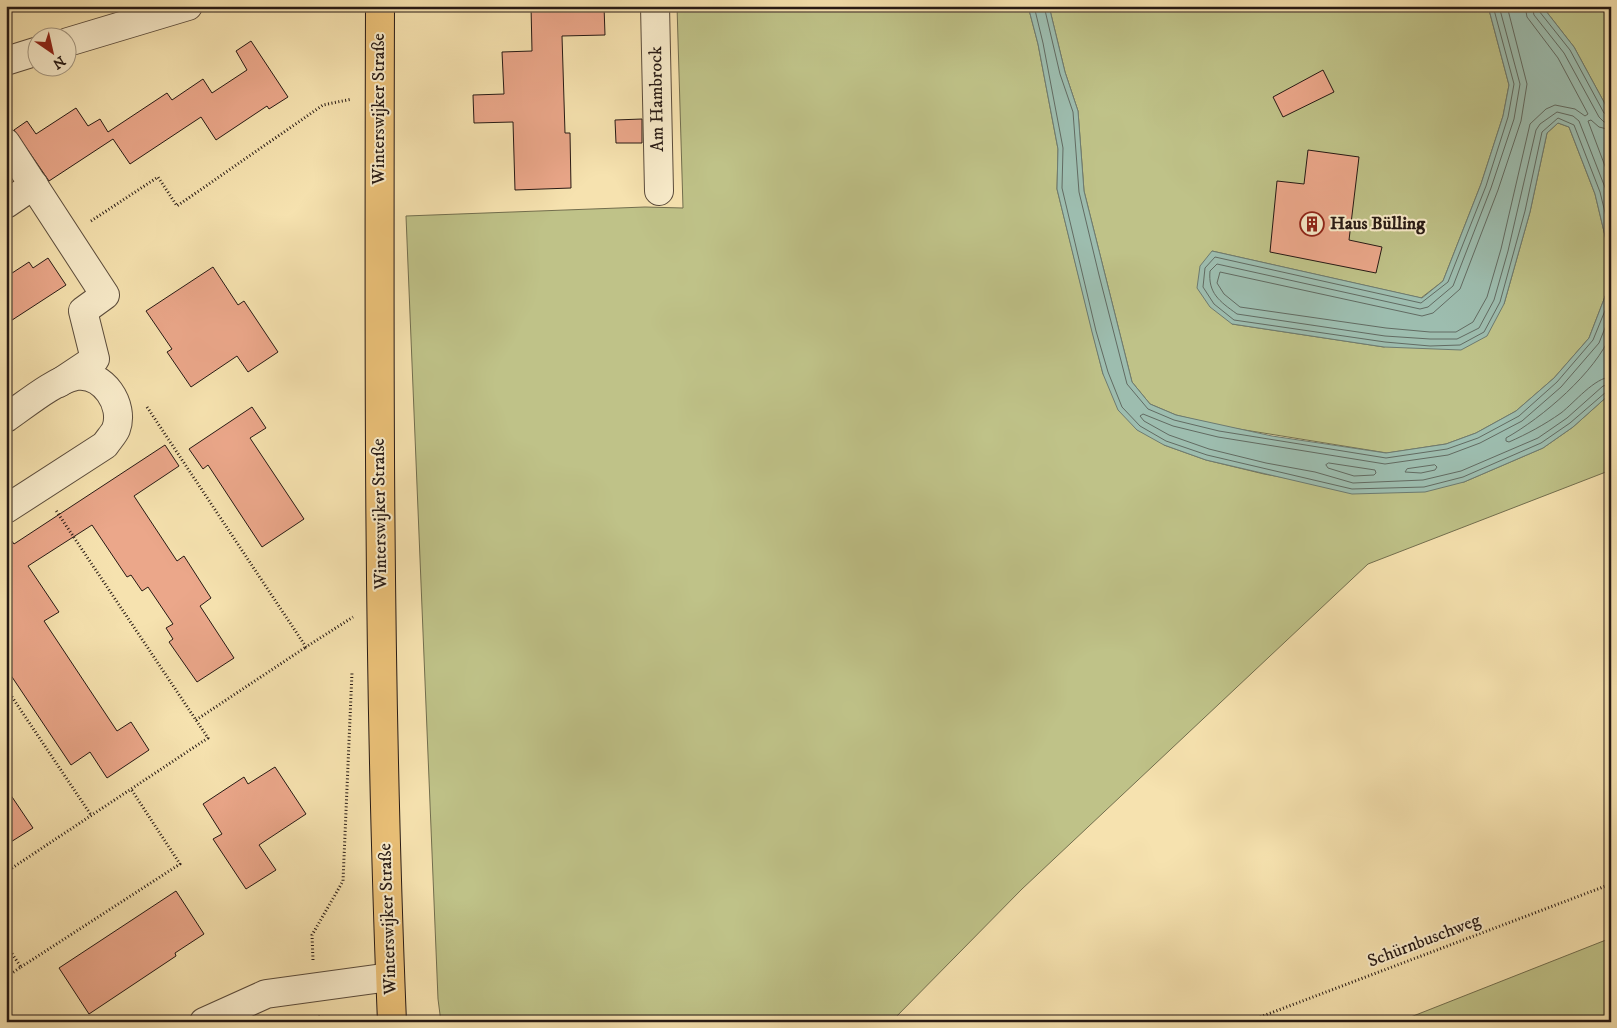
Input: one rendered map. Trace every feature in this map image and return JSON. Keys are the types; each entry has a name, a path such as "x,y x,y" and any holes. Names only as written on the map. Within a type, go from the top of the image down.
{"main road":[{"name":"Winterswijker Straße","path":"380,6 379,416 392,1022"}],"street":[{"path":"78,39 188,6"},
{"name":"Am Hambrock","path":"655,6 658,192"},
{"path":"6,61 28,54"},
{"path":"6,143 105,295 83,311 95,359 6,418"},
{"path":"6,204 34,185"},
{"path":"6,509 105,445 116,429 118,411 112,393 94,378 77,376 59,383"},
{"path":"204,1022 266,994 390,978"}],"path":[{"path":"67,236 158,178 177,206 323,105 355,98 355,108"},
{"path":"142,400 306,648"},
{"path":"6,872 208,738 40,487"},
{"path":"353,607 353,624"},
{"path":"196,720 353,617"},
{"path":"285,1022 320,1021 315,987 312,935 343,881 352,667"},
{"path":"6,688 91,816"},
{"path":"6,977 180,864 131,789"},
{"name":"Schürnbuschweg","path":"1246,1022 1611,884"},
{"path":"6,945 21,967"}],"green space":[{"path":"677,6 1028,6 1038,44 1058,149 1057,189 1103,374 1164,445 1206,460 1313,483 1464,482 1543,448 1573,427 1611,393 1611,470 1368,564 1022,889 891,1022 441,1022 438,999 406,216 645,207 683,208"},
{"path":"1049,6 1488,6 1509,85 1503,116 1481,184 1443,281 1421,298 1212,251 1232,324 1384,347 1504,304 1530,212 1547,133 1558,123 1569,127 1595,194 1606,240 1606,294 1589,338 1554,378 1516,411 1476,433 1446,444 1387,453 1220,426 1176,415 1150,404 1132,382 1084,191 1078,111 1065,72"},
{"path":"1542,6 1611,6 1611,115 1574,47"},
{"path":"1611,938 1611,1022 1398,1022"}],"water":[{"path":"1028,6 1049,6 1065,72 1078,111 1084,191 1132,382 1150,404 1176,415 1272,436 1386,453 1446,444 1476,433 1516,411 1554,378 1589,338 1606,294 1606,240 1595,194 1569,127 1558,123 1547,133 1530,212 1504,304 1487,336 1461,350 1384,347 1232,324 1210,307 1197,288 1200,266 1212,251 1422,298 1443,281 1481,184 1503,116 1509,85 1488,6 1542,6 1574,47 1611,115 1611,393 1573,427 1543,448 1464,482 1425,492 1352,494 1206,460 1164,445 1137,430 1118,410 1103,374 1092,332 1057,189 1058,149 1038,44"}],"building":[{"path":"531,6 604,6 605,35 562,36 565,133 570,133 571,188 515,190 513,122 474,123 473,95 504,94 502,52 532,51"},
{"path":"251,41 288,97 269,109 267,106 216,140 201,117 130,164 113,139 49,181 14,130 27,121 36,134 76,108 88,126 100,119 108,132 167,93 172,100 203,79 212,93 247,70 236,51"},
{"path":"1323,70 1334,92 1283,117 1273,97"},
{"path":"642,119 642,143 616,143 615,120"},
{"name":"Haus Bülling","path":"1308,150 1359,157 1349,240 1382,247 1376,273 1270,252 1277,181 1304,184"},
{"path":"48,258 66,285 6,324 6,277 29,262 33,268"},
{"path":"213,267 238,305 244,301 278,352 248,372 237,356 191,387 167,352 172,349 146,311"},
{"path":"252,407 266,428 250,438 304,519 262,547 208,465 203,469 189,449"},
{"path":"165,445 179,466 134,496 177,561 184,556 211,598 200,606 234,658 197,682 169,642 173,639 166,628 173,624 148,587 142,591 131,575 127,577 92,525 28,566 59,612 44,621 117,731 131,722 149,750 107,778 90,752 71,765 6,668 6,533 14,544"},
{"path":"275,767 306,814 259,845 276,870 246,889 213,839 222,834 203,804 244,777 248,784"},
{"path":"6,788 33,828 6,845"},
{"path":"176,891 204,934 175,953 176,956 89,1014 59,968"}],"place":[{"name":"Haus Bülling","path":"1312,224"}]}
